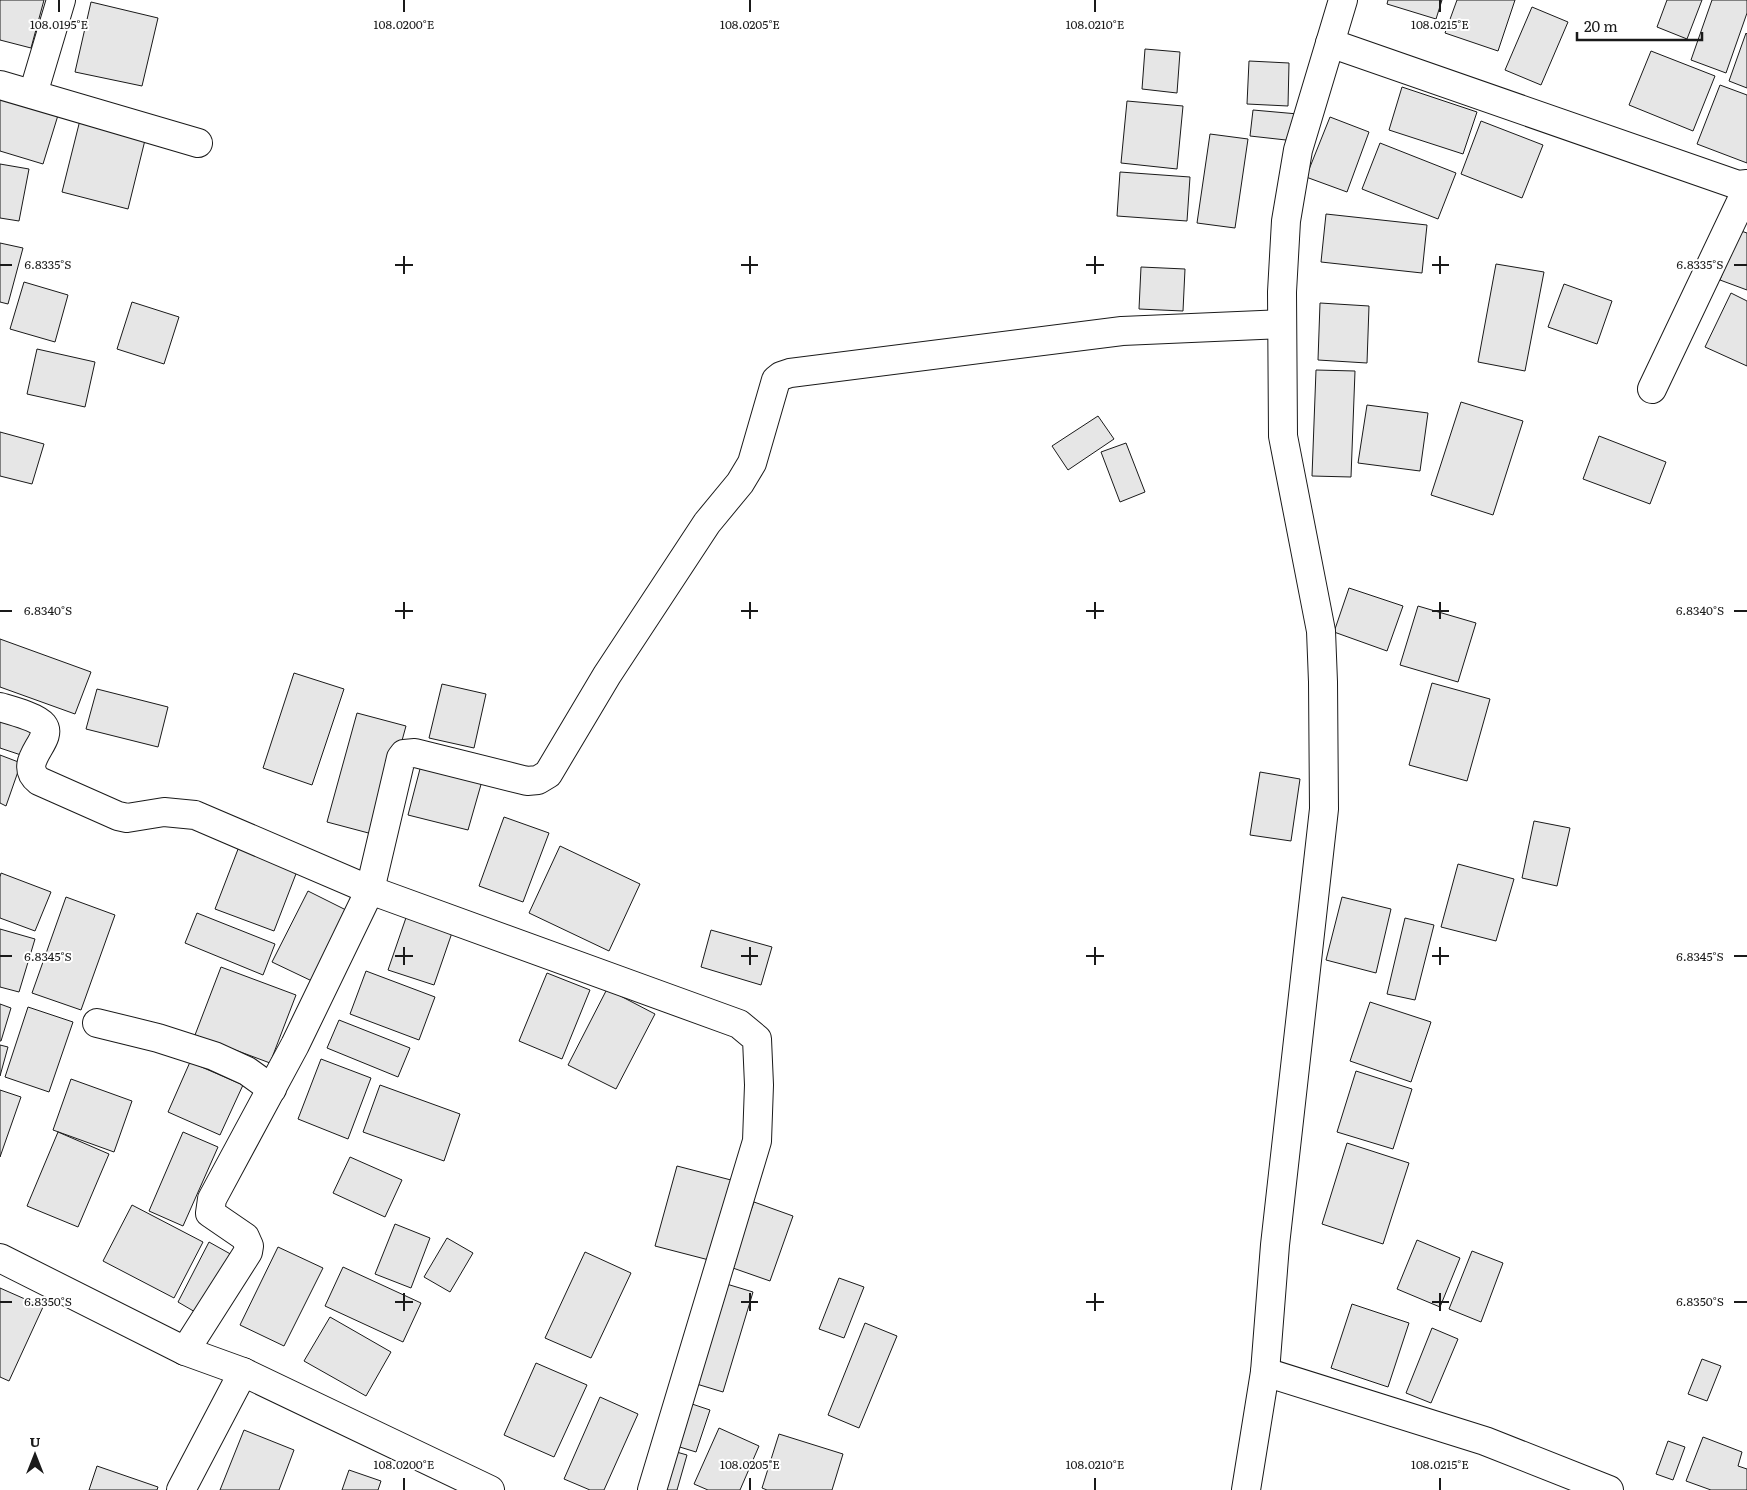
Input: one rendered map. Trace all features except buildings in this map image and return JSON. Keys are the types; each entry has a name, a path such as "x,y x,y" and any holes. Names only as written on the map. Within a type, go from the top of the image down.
{"street":[{"path":"32,94 61,0"},
{"path":"1246,1490 1265,1372 1275,1245 1324,809 1321,631 1283,436 1282,292 1287,213 1298,150 1343,0"},
{"path":"1330,43 1738,185 1747,184"},
{"path":"0,85 198,143"},
{"path":"1652,390 1747,189"},
{"path":"184,1351 248,1252 250,1246 245,1237 210,1213 212,1199 295,1045 370,890 401,758 404,754 415,753 527,781 538,780 548,774 607,675 708,523 748,472 776,380 790,373 1122,331 1282,324"},
{"path":"0,707 43,724 45,729 44,735 32,763 30,770 32,776 39,781 118,816 126,818 164,812 195,815 370,890 739,1024 756,1039 759,1085 756,1142 652,1490"},
{"path":"98,1023 158,1038 214,1056 247,1071 272,1089"},
{"path":"0,1258 184,1351 243,1372 490,1490"},
{"path":"181,1490 243,1372"},
{"path":"1265,1372 1485,1441 1609,1490"}]}
